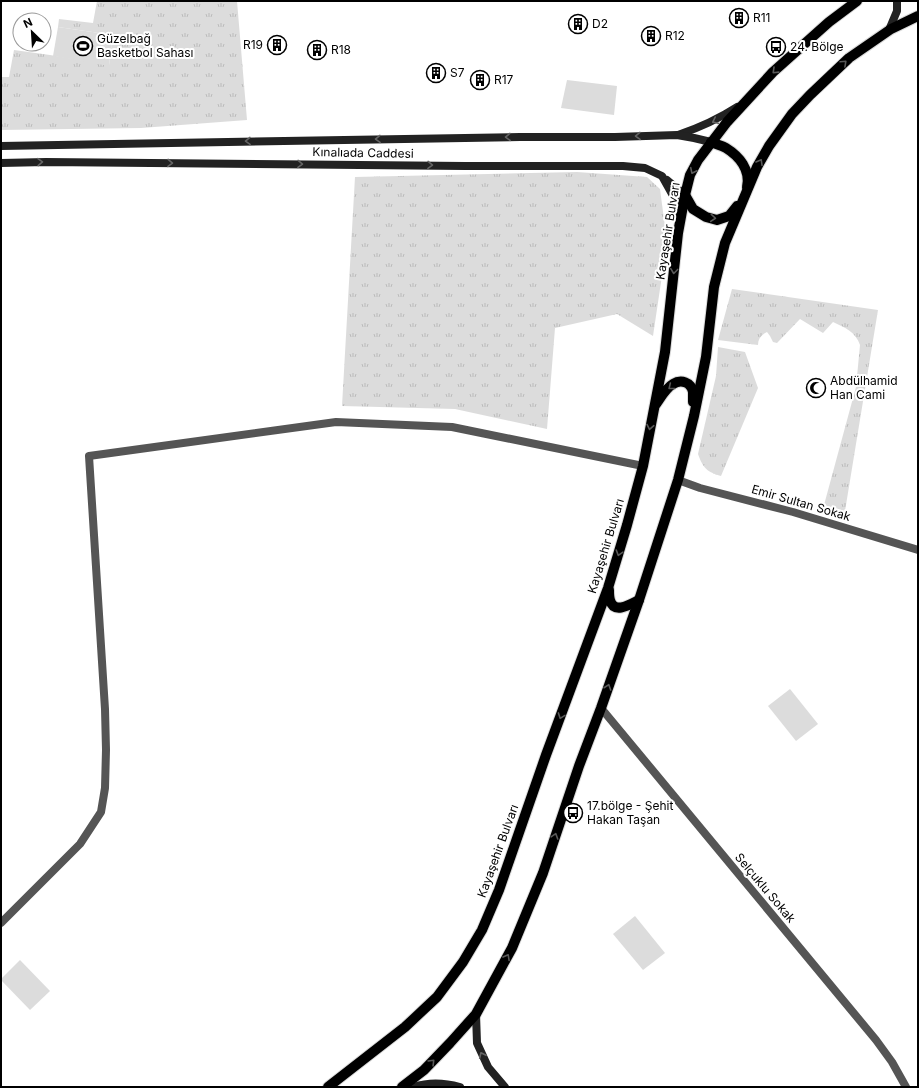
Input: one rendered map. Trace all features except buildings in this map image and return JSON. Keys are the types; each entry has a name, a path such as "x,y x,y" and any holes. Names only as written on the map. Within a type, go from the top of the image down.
{"main road":[{"name":"Kayaşehir Bulvarı","path":"328,1087 405,1027 436,997 463,962 482,930 499,890 546,755 608,588 643,466 664,352 678,233 690,175 698,160 727,122 773,72 849,5 857,1"},
{"path":"889,30 897,11 897,1"},
{"path":"402,1087 424,1070 476,1014 512,948 543,873 579,766 639,600 678,480 694,416 706,357 714,287 725,242 757,167 766,151 792,114 810,94 849,58 889,30 918,16"},
{"path":"677,136 721,118 748,100"},
{"name":"Kınalıada Caddesi","path":"1,146 497,137 677,136 711,142"},
{"path":"685,195 693,209 706,217 717,220 729,216 744,197 748,182 746,168 741,160 725,147 711,142"},
{"name":"Kınalıada Caddesi","path":"1,163 46,162 623,166 645,168 662,176 685,195"},
{"path":"662,176 671,191 678,208 678,233"},
{"path":"654,408 672,384 678,381 684,381 690,385 692,391 694,416"},
{"path":"608,588 610,601 616,608 622,608 639,600"},
{"path":"476,1014 477,1043 488,1067 504,1087"},
{"path":"414,1087 423,1084 441,1084 460,1087"}],"street":[{"path":"1,922 80,844 101,812 105,788 105,709 89,456 336,422 452,427 643,466"},
{"name":"Emir Sultan Sokak","path":"678,480 700,488 793,512 918,550"},
{"name":"Selçuklu Sokak","path":"601,708 876,1040 892,1062 906,1087"}],"green space":[{"path":"97,1 237,1 247,120 141,128 1,130 1,77 9,77 14,52 28,52 109,65 113,35 58,27 59,19 93,23"},
{"name":"Güzelbağ Basketbol Sahası","path":"58,27 113,35 109,66 53,56"},
{"path":"567,80 617,86 614,115 561,108"},
{"path":"577,172 647,177 660,189 667,242 653,336 617,314 555,328 547,429 455,409 342,406 355,177"},
{"path":"732,289 878,310 845,511 824,505 856,387 860,345 858,340 849,330 833,322 823,333 800,319 777,343 773,342 767,332 760,337 758,345 718,340"},
{"path":"718,347 745,352 758,388 721,476 706,469 698,454 716,376"},
{"path":"790,689 818,724 796,741 768,706"},
{"path":"635,916 665,953 643,970 613,934"},
{"path":"20,960 50,991 30,1010 1,980"}],"place":[{"name":"R11","path":"739,18"},
{"name":"D2","path":"578,24"},
{"name":"R12","path":"651,36"},
{"name":"R19","path":"277,45"},
{"name":"Güzelbağ Basketbol Sahası","path":"83,46"},
{"name":"24. Bölge","path":"776,47"},
{"name":"R18","path":"317,50"},
{"name":"S7","path":"436,73"},
{"name":"R17","path":"480,80"},
{"name":"Abdülhamid Han Cami","path":"816,388"},
{"name":"17.bölge - Şehit Hakan Taşan","path":"573,813"}]}
